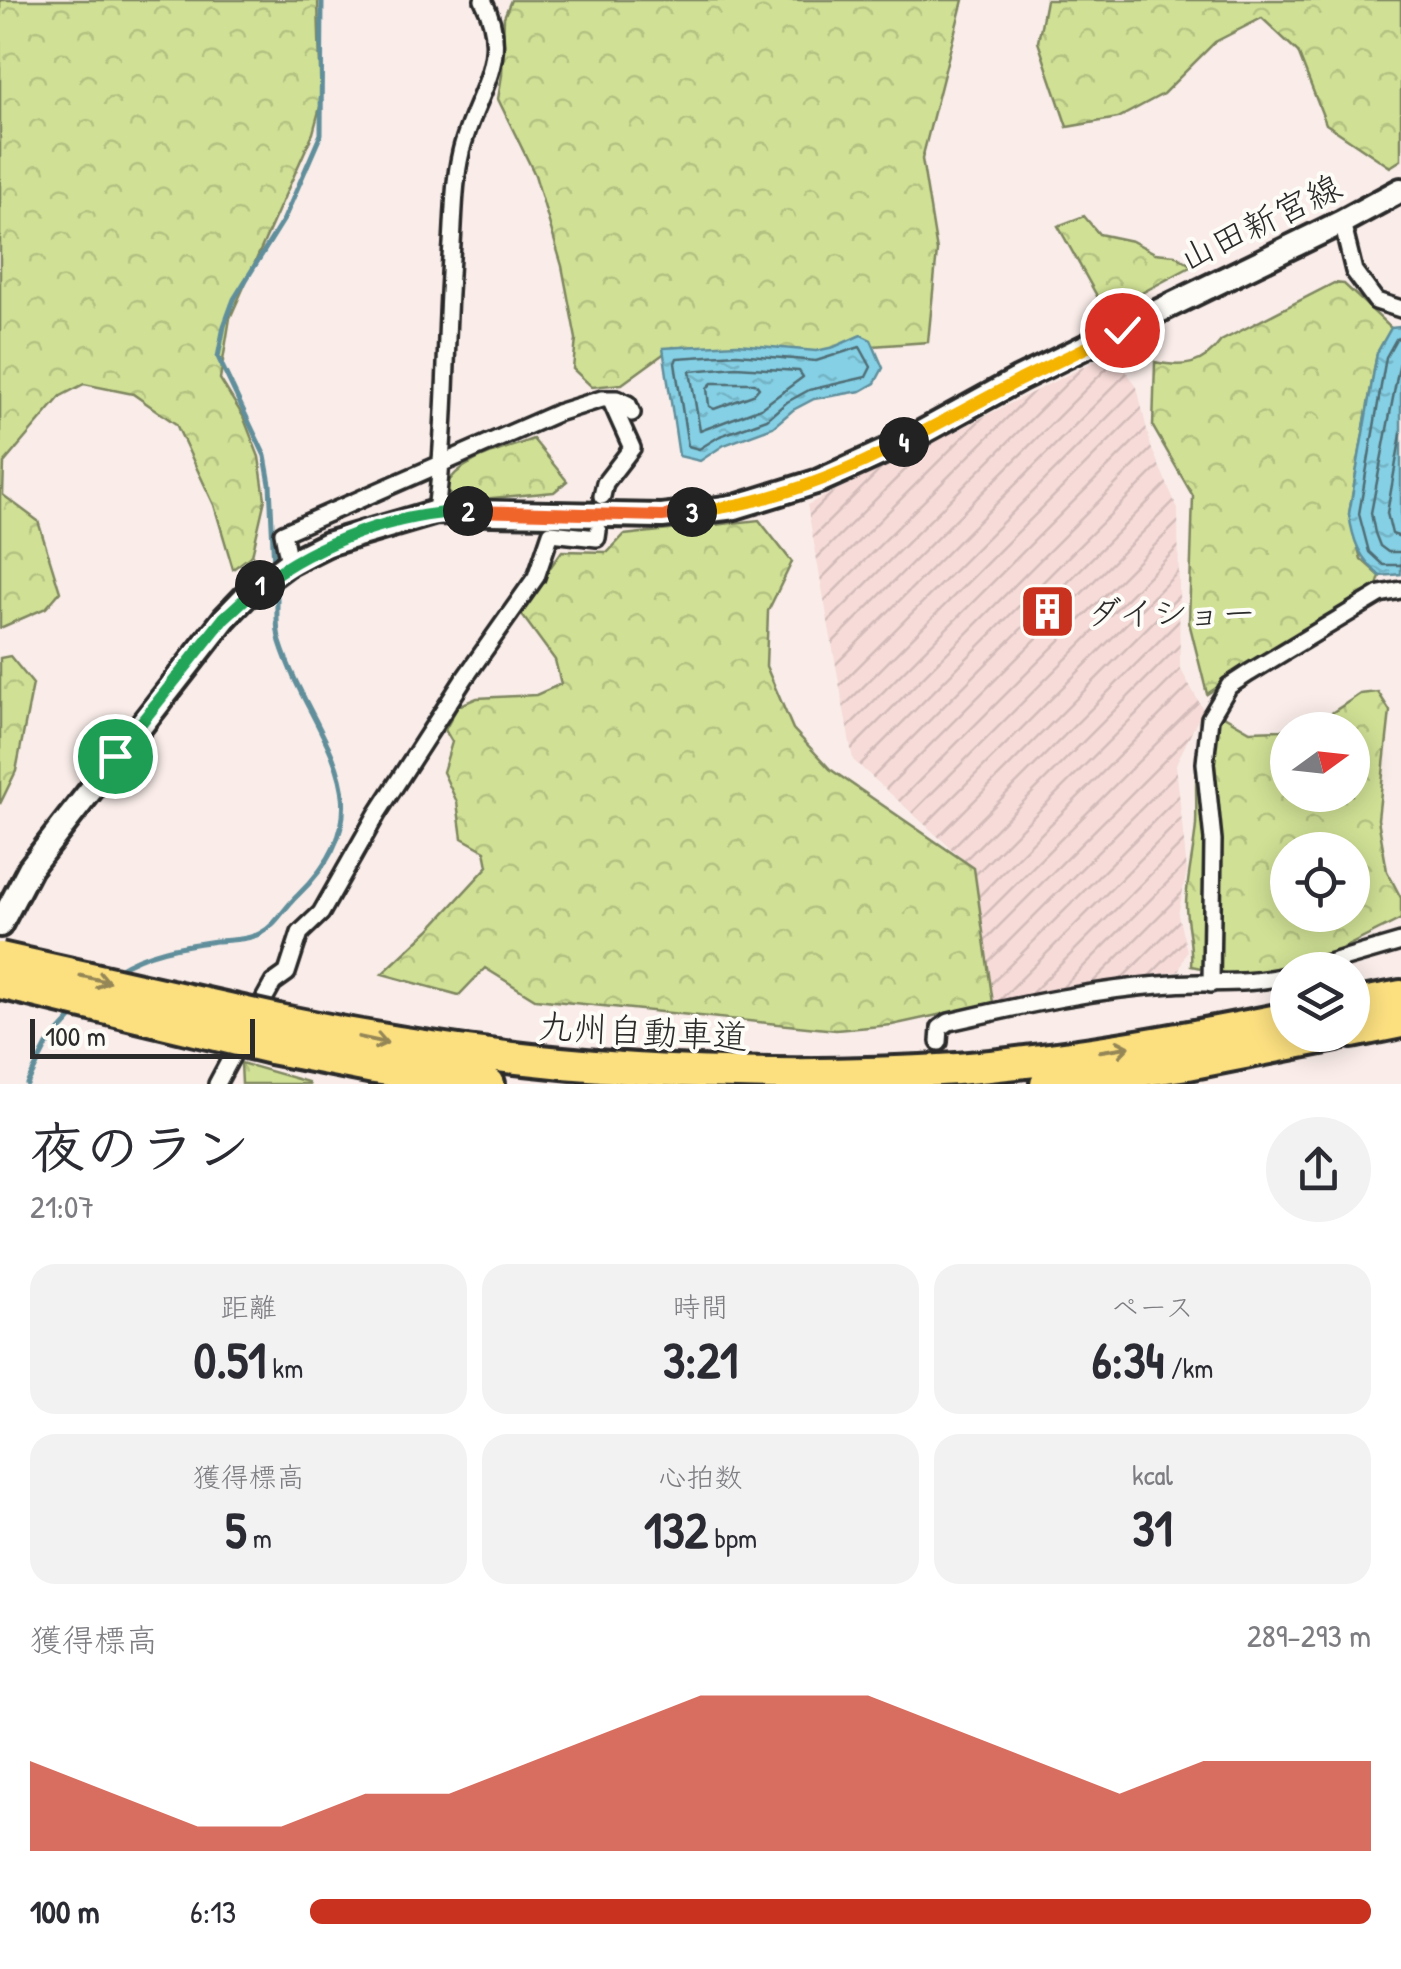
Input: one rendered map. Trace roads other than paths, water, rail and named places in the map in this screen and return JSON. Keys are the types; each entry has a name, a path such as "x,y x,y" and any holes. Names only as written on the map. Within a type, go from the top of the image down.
{"highway":[{"name":"九州自動車道","path":"0,958 274,1034 374,1068 490,1084"},
{"name":"九州自動車道","path":"0,983 274,1034 627,1071 776,1076 850,1076 978,1067 1112,1050 1270,1021"},
{"path":"1370,1002 1401,996"},
{"path":"1370,1028 1401,1022"},
{"path":"1046,1084 1270,1048"}],"main road":[{"name":"山田新宮線","path":"0,925 30,868 224,618 250,592 289,563 327,544 436,512 662,516 735,507 819,481 898,445 1034,372 1401,190"}],"street":[{"path":"436,512 442,464 445,330 457,168 468,122 493,73 494,22 483,0"},
{"path":"1342,222 1354,272 1376,301 1401,309"},
{"path":"602,496 605,483 632,448 610,399"},
{"path":"289,563 282,533 557,413 610,399 628,404 632,413"},
{"path":"217,1084 272,983 287,973 300,933 322,913 386,799 536,577 550,533 597,538 598,532"},
{"path":"1210,984 1213,840 1205,763 1210,718 1229,686 1380,594 1401,590"},
{"path":"1366,952 1401,942"},
{"path":"939,1042 940,1028 950,1022 1071,995 1174,983 1270,980"}],"water":[{"path":"1401,327 1401,574 1380,576 1358,548 1349,514 1377,353 1391,328"},
{"path":"861,335 871,340 883,368 875,383 861,391 814,399 773,427 724,445 700,461 679,456 663,348 737,344 816,351"}],"waterway":[{"path":"274,566 265,456 218,357 234,299 284,219 321,134 322,0"},
{"path":"115,971 164,950 261,933 327,861 341,829 343,798 337,769 280,642 276,582"},
{"path":"27,1084 47,1045 77,1012"}],"place":[{"name":"ダイショー","path":"1048,612"}]}
